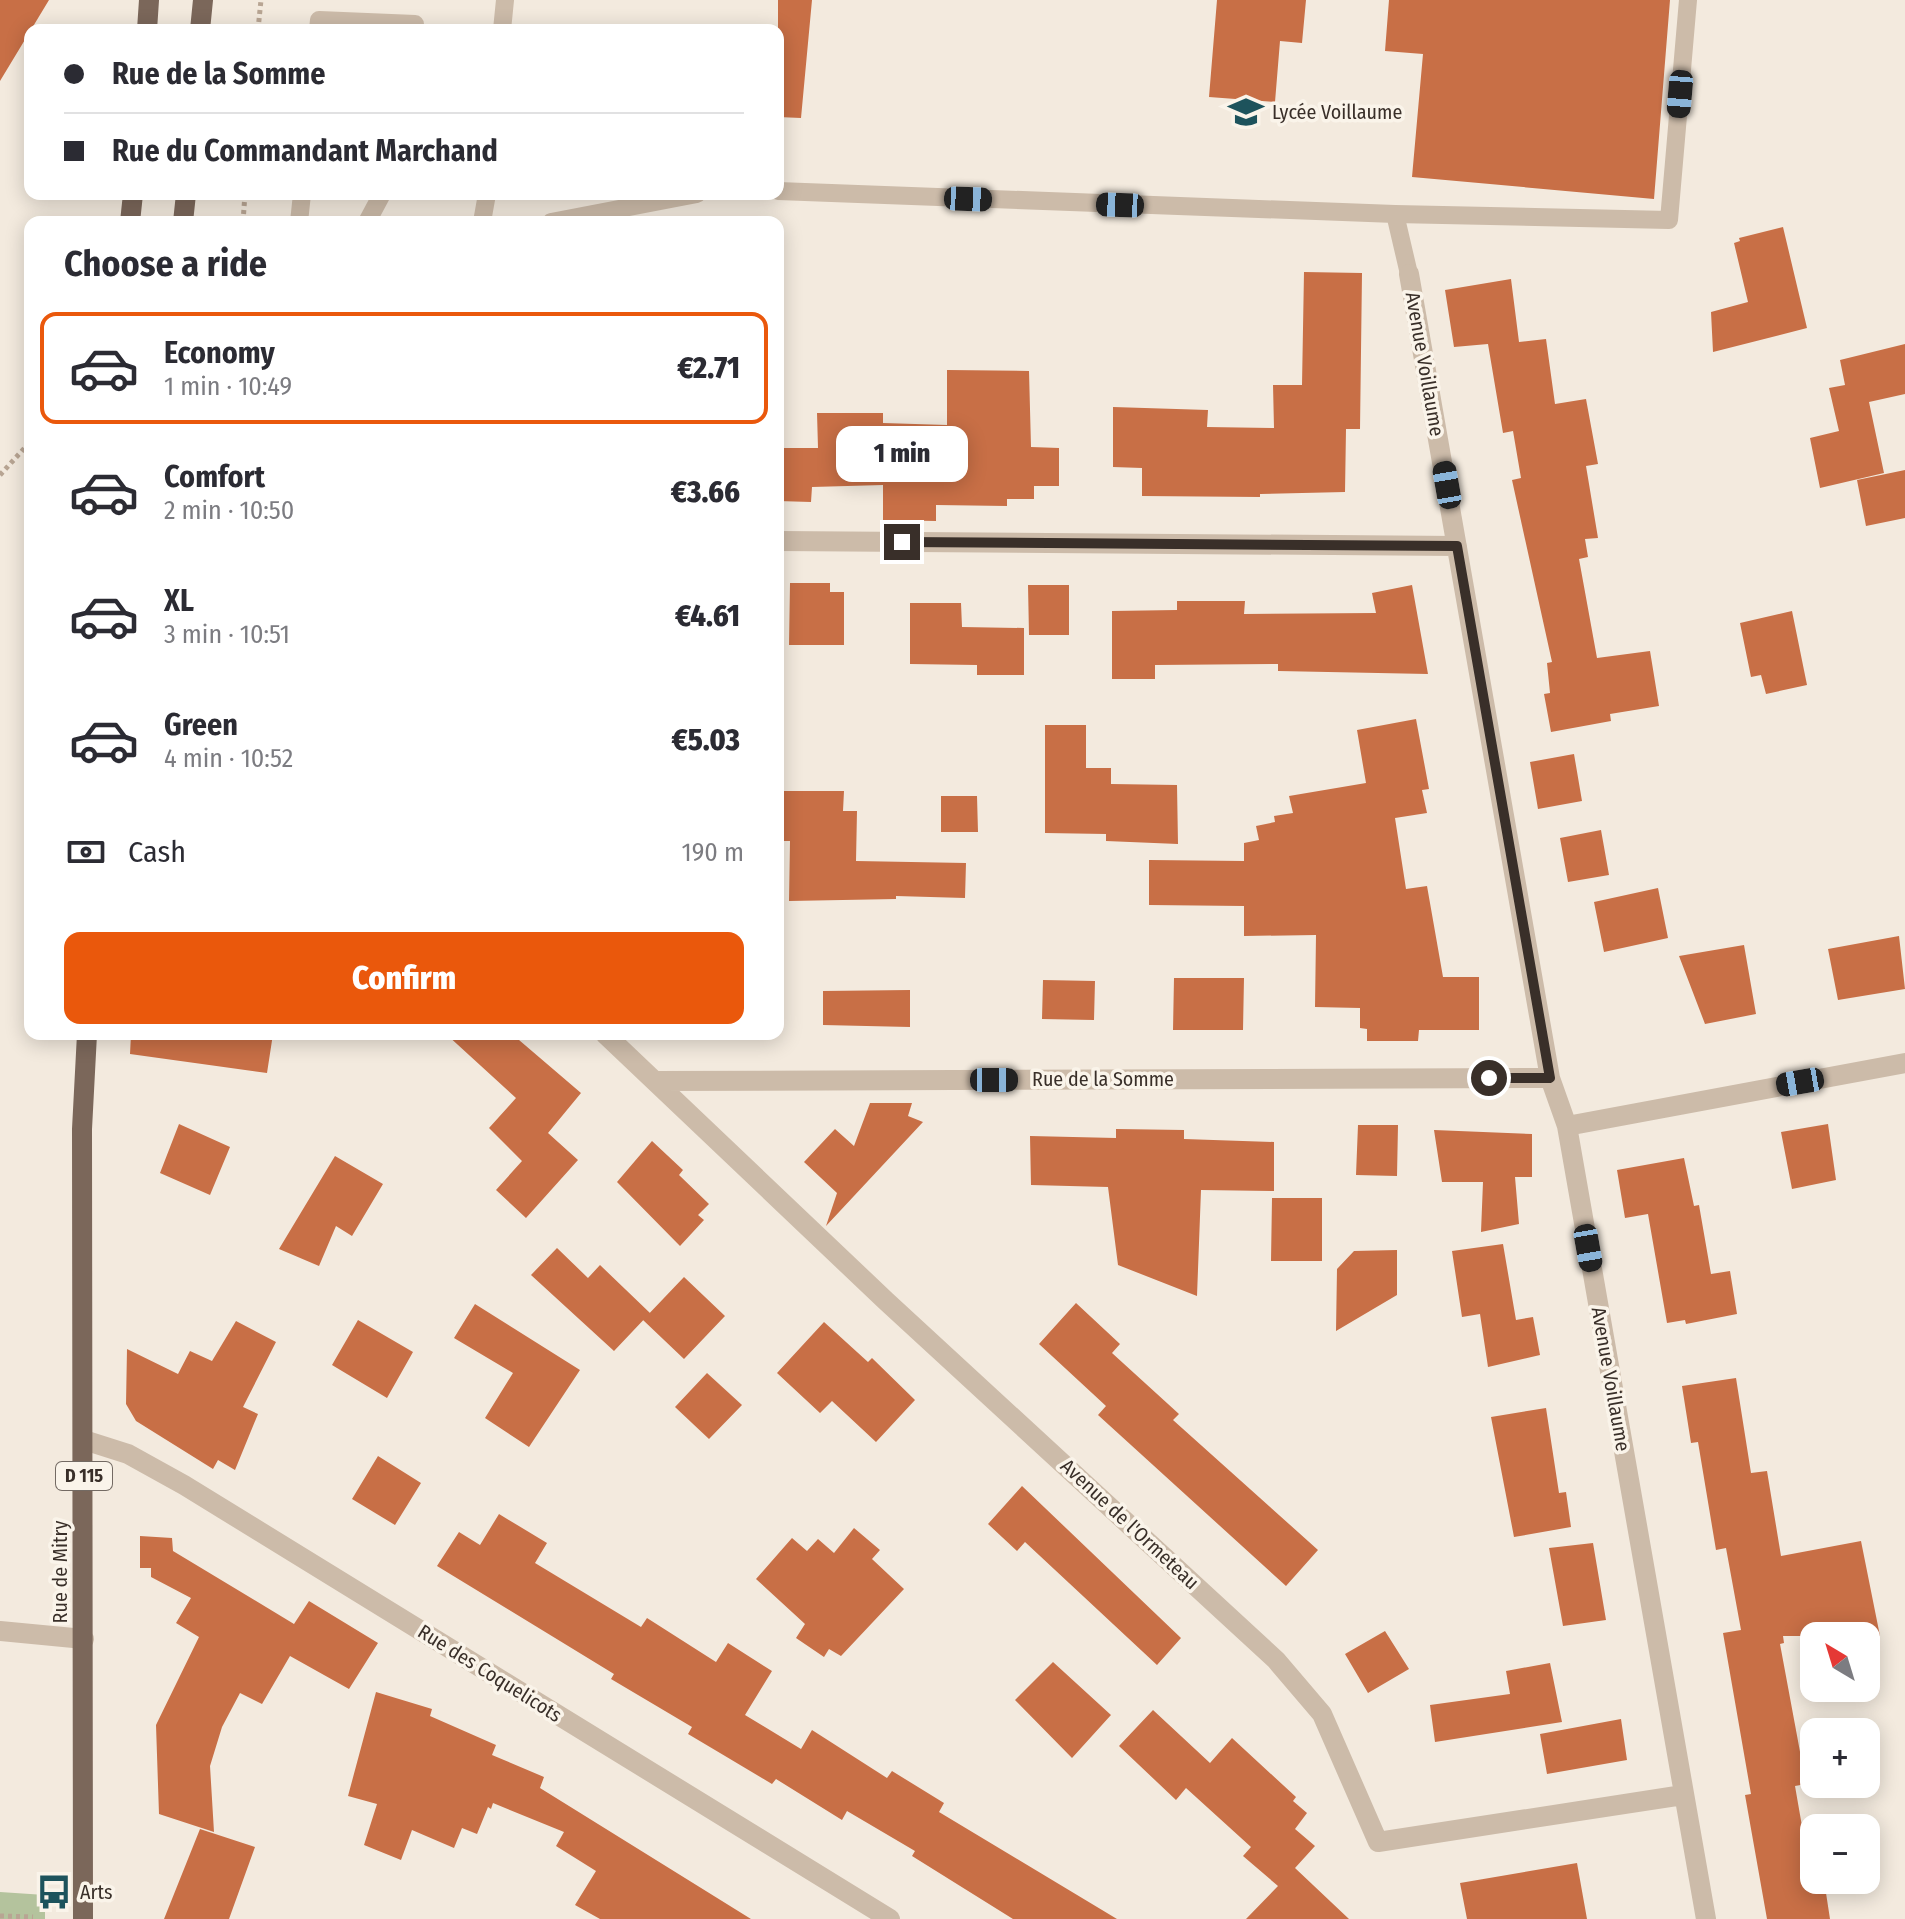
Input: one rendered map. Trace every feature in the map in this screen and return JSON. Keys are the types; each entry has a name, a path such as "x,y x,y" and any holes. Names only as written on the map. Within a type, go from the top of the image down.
{"main road":[{"path":"147,24 149,0"},
{"path":"201,24 203,0"},
{"name":"Rue de Mitry","path":"83,1919 82,1129 87,1040"}],"street":[{"name":"Avenue Voillaume","path":"1409,274 1550,1078 1567,1126 1706,1919"},
{"path":"784,541 1457,546"},
{"name":"Avenue de l'Ormeteau","path":"612,1040 886,1301 1276,1660 1322,1714 1378,1842 1683,1795"},
{"path":"1567,1126 1905,1063"},
{"name":"Rue de la Somme","path":"656,1081 1550,1078"},
{"name":"Rue des Coquelicots","path":"84,1440 128,1454 184,1485 890,1919"},
{"path":"0,1631 84,1639"}],"lane":[{"path":"503,24 505,0"},
{"path":"784,191 1395,214 1520,214 1669,220 1688,0"},
{"path":"319,24 319,20 415,24"},
{"path":"582,216 666,200"},
{"path":"1395,214 1409,274"}],"path":[{"path":"259,24 261,0"},
{"path":"0,475 24,449"},
{"path":"0,1916 33,1917"}],"green space":[{"path":"0,1892 45,1895 45,1919 0,1919"}],"building":[{"path":"0,0 49,0 34,24 24,24 24,41 0,81"},
{"path":"778,0 812,0 801,118 784,117 784,24 778,24"},
{"path":"1217,0 1306,0 1302,43 1280,41 1275,102 1209,97"},
{"path":"1389,0 1670,0 1654,199 1412,177 1423,54 1385,51"},
{"path":"1783,227 1807,328 1713,352 1711,312 1748,302 1734,243 1740,241 1739,238"},
{"path":"1304,272 1362,273 1360,429 1346,429 1345,492 1260,494 1260,497 1142,496 1142,468 1113,467 1113,407 1208,410 1207,427 1274,428 1273,385 1302,385"},
{"path":"1511,279 1519,342 1546,339 1555,404 1586,399 1598,464 1586,466 1598,538 1585,539 1588,557 1579,559 1597,658 1650,651 1659,706 1610,714 1611,721 1551,732 1544,694 1550,693 1547,663 1552,662 1512,480 1521,478 1513,431 1503,433 1488,344 1454,347 1445,290"},
{"path":"1905,344 1905,394 1869,402 1884,473 1820,488 1810,438 1839,431 1829,388 1845,385 1840,360"},
{"path":"947,370 1029,371 1031,447 1059,448 1059,486 1034,486 1034,499 1007,499 1007,506 936,505 936,521 883,520 883,485 812,487 811,502 784,501 784,448 818,448 817,413 883,413 883,423 947,425"},
{"path":"1905,470 1905,518 1866,526 1857,480"},
{"path":"790,583 830,583 830,592 844,592 844,645 789,645"},
{"path":"1028,585 1069,585 1069,635 1029,635"},
{"path":"1412,585 1428,674 1278,671 1278,664 1155,665 1155,679 1112,679 1112,611 1177,610 1177,601 1245,601 1244,614 1376,613 1372,593"},
{"path":"910,603 961,603 962,627 1024,628 1024,675 977,675 977,665 910,664"},
{"path":"1792,611 1807,685 1766,694 1761,675 1751,677 1740,623"},
{"path":"1416,719 1429,789 1422,790 1427,813 1395,818 1406,889 1427,886 1443,977 1479,977 1479,1030 1419,1030 1418,1041 1367,1041 1367,1029 1360,1028 1360,1008 1315,1007 1316,935 1244,936 1244,906 1149,905 1149,860 1244,861 1244,843 1259,840 1256,826 1275,822 1274,816 1293,813 1289,796 1366,783 1357,730"},
{"path":"1045,725 1086,725 1086,768 1111,768 1111,784 1177,785 1178,844 1106,841 1106,834 1045,833"},
{"path":"1574,754 1582,801 1538,809 1530,762"},
{"path":"784,791 844,791 843,811 857,811 856,861 966,863 965,898 896,896 896,899 789,901 790,841 784,841"},
{"path":"941,796 977,796 978,832 941,832"},
{"path":"1601,830 1609,875 1568,882 1560,838"},
{"path":"1658,888 1668,938 1604,952 1594,902"},
{"path":"1899,936 1905,989 1838,1000 1828,949"},
{"path":"1744,945 1756,1014 1705,1024 1679,956"},
{"path":"1174,978 1244,978 1243,1030 1173,1030"},
{"path":"1043,980 1095,981 1094,1020 1042,1019"},
{"path":"910,990 910,1027 823,1025 823,991"},
{"path":"131,1040 272,1040 267,1073 130,1054"},
{"path":"453,1040 519,1040 581,1093 548,1133 578,1160 526,1218 496,1190 522,1161 489,1128 516,1098"},
{"path":"870,1103 912,1103 908,1116 923,1122 826,1226 837,1193 804,1162 835,1129 854,1146"},
{"path":"179,1124 230,1147 210,1195 160,1173"},
{"path":"1828,1124 1836,1180 1792,1189 1781,1132"},
{"path":"1358,1125 1398,1125 1397,1176 1356,1175"},
{"path":"1116,1129 1184,1130 1184,1139 1274,1142 1274,1191 1201,1190 1197,1296 1118,1265 1108,1187 1031,1185 1030,1136 1116,1138"},
{"path":"1434,1130 1532,1134 1532,1177 1515,1177 1519,1224 1481,1232 1483,1182 1442,1182"},
{"path":"652,1141 683,1170 679,1175 709,1204 698,1215 704,1220 680,1246 617,1182"},
{"path":"335,1156 383,1184 352,1236 336,1226 319,1266 279,1249"},
{"path":"1684,1158 1694,1206 1699,1205 1711,1274 1730,1271 1737,1314 1686,1324 1685,1320 1667,1323 1648,1214 1625,1218 1617,1170"},
{"path":"1272,1198 1322,1198 1322,1261 1271,1261"},
{"path":"1503,1244 1516,1320 1533,1317 1540,1355 1488,1367 1480,1314 1462,1317 1452,1251"},
{"path":"557,1248 588,1278 600,1265 650,1313 614,1351 531,1275"},
{"path":"1397,1250 1397,1295 1336,1331 1337,1269 1354,1251"},
{"path":"684,1277 725,1316 684,1359 643,1320"},
{"path":"1076,1303 1120,1344 1112,1353 1179,1414 1173,1420 1318,1550 1286,1586 1098,1415 1106,1406 1039,1344"},
{"path":"475,1304 580,1370 529,1447 485,1418 513,1373 454,1338"},
{"path":"358,1320 413,1352 387,1398 332,1365"},
{"path":"236,1321 276,1342 243,1407 258,1414 235,1470 218,1460 213,1469 136,1421 126,1404 127,1349 178,1374 190,1351 212,1361"},
{"path":"824,1322 868,1362 872,1358 915,1400 876,1442 832,1401 820,1413 777,1373"},
{"path":"707,1373 742,1405 709,1439 675,1407"},
{"path":"1736,1378 1751,1473 1767,1471 1781,1556 1861,1541 1877,1622 1800,1622 1800,1636 1783,1636 1784,1643 1780,1644 1800,1752 1800,1785 1795,1786 1800,1815 1800,1894 1826,1894 1830,1919 1767,1919 1745,1795 1751,1794 1723,1633 1741,1630 1726,1548 1716,1550 1698,1442 1691,1443 1682,1386"},
{"path":"1546,1408 1559,1493 1566,1492 1571,1527 1514,1537 1491,1417"},
{"path":"378,1456 421,1483 395,1525 352,1499"},
{"path":"1022,1486 1181,1638 1157,1665 1025,1542 1017,1551 988,1524"},
{"path":"499,1514 547,1543 535,1563 641,1627 647,1618 716,1662 728,1643 772,1671 745,1715 801,1749 812,1730 887,1778 892,1771 944,1803 939,1812 1117,1919 1013,1919 912,1856 915,1851 847,1811 842,1820 776,1779 772,1784 688,1734 692,1727 611,1679 614,1674 437,1566 459,1532 480,1545"},
{"path":"854,1528 880,1550 872,1559 904,1589 841,1656 829,1649 824,1657 796,1638 805,1624 756,1579 792,1538 807,1551 818,1539 834,1553"},
{"path":"140,1536 172,1538 173,1551 294,1624 309,1601 378,1643 349,1689 290,1656 262,1704 240,1693 222,1727 210,1766 214,1832 159,1814 156,1725 199,1637 176,1623 191,1598 151,1577 151,1568 140,1568"},
{"path":"1593,1543 1606,1620 1563,1626 1549,1548"},
{"path":"1385,1631 1409,1669 1368,1693 1345,1654"},
{"path":"1053,1662 1111,1715 1072,1758 1015,1700"},
{"path":"1550,1663 1562,1722 1435,1742 1430,1705 1510,1694 1506,1671"},
{"path":"376,1692 432,1709 430,1716 496,1745 492,1755 544,1777 540,1788 751,1919 600,1919 575,1905 596,1871 556,1846 564,1832 493,1803 491,1809 488,1807 477,1834 462,1828 454,1848 412,1830 401,1860 364,1845 377,1804 348,1796"},
{"path":"1153,1710 1210,1763 1232,1738 1296,1797 1293,1801 1307,1813 1295,1829 1315,1846 1295,1868 1349,1919 1246,1919 1278,1886 1243,1856 1251,1847 1186,1788 1176,1800 1119,1746"},
{"path":"1621,1719 1627,1760 1547,1774 1540,1734"},
{"path":"200,1829 255,1847 229,1919 164,1919"},
{"path":"1577,1863 1587,1919 1467,1919 1460,1883"}],"place":[{"name":"Lycée Voillaume","path":"1246,112"},
{"name":"Arts","path":"54,1892"}],"route":[{"path":"902,542 1457,546 1550,1078 1489,1078"}]}
